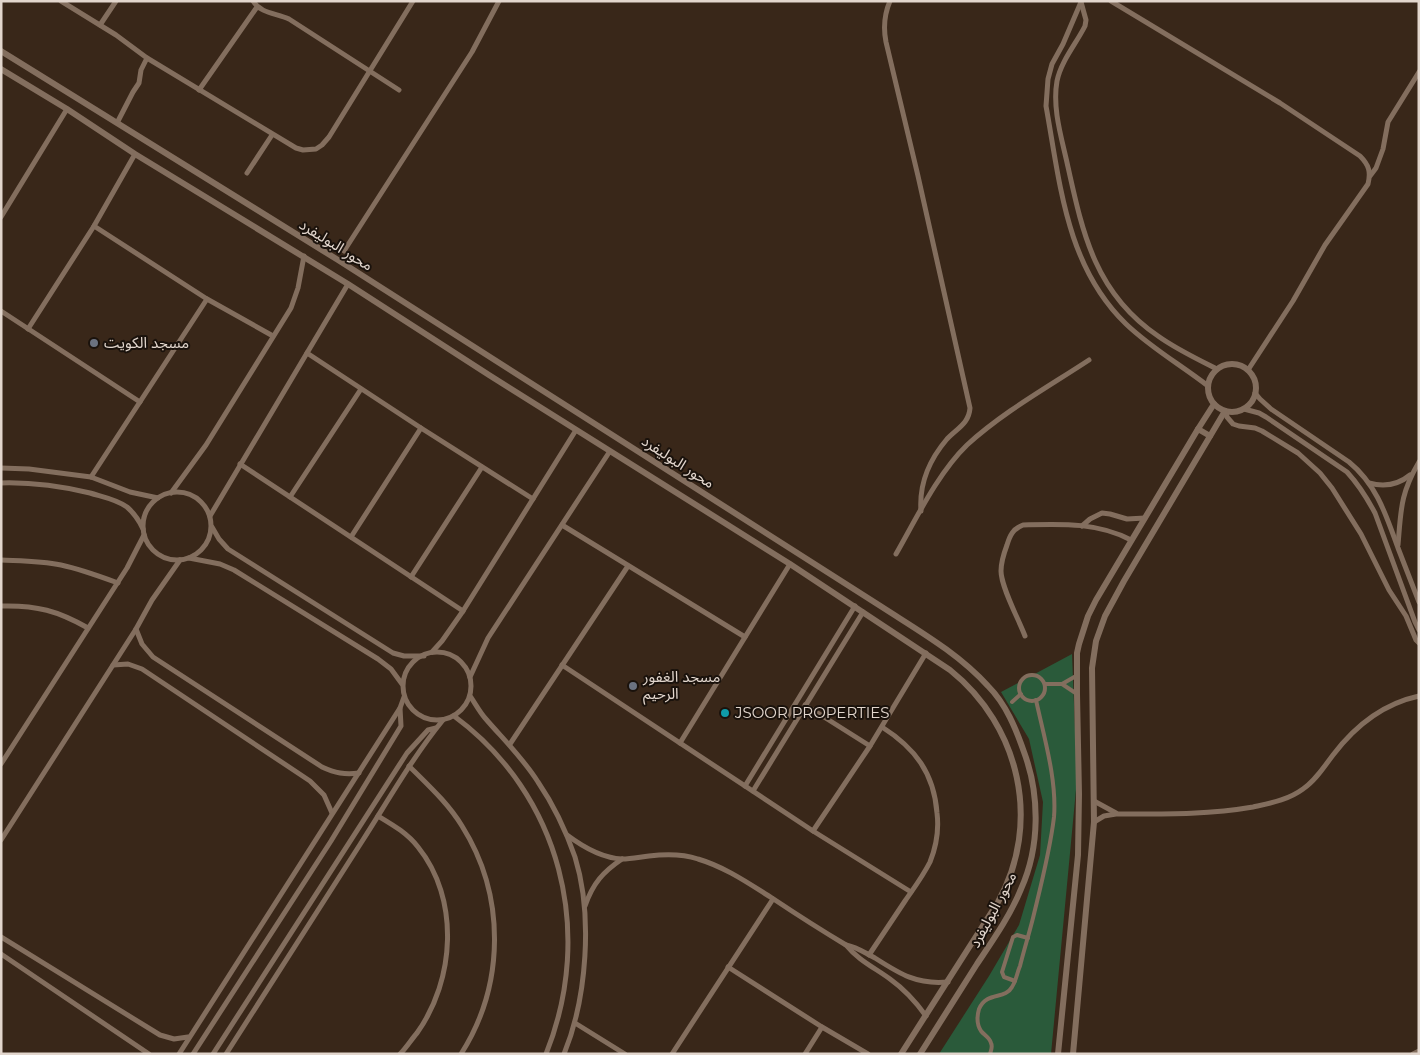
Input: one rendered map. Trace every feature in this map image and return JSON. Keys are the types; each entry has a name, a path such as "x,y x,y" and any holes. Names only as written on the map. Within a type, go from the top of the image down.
{"street":[{"path":"61,1 116,35 147,58 272,135 303,150 316,149 329,137 412,1"},
{"path":"100,25 116,1"},
{"path":"253,1 257,7 289,19 399,90"},
{"path":"344,251 472,52 499,1"},
{"path":"890,1 884,20 884,32 970,408 968,419 943,444 928,468 922,490 921,511"},
{"path":"1081,1 1086,20 1064,62 1058,78 1056,91 1060,134 1086,240 1108,284 1122,304 1157,336 1218,369"},
{"path":"1081,1 1052,64 1046,94 1064,208 1070,231 1088,274 1114,312 1153,347 1176,361 1208,386"},
{"path":"1111,1 1280,103 1360,156 1366,162 1369,169 1368,184 1325,245 1294,300 1248,370"},
{"path":"199,90 257,7"},
{"name":"محور البوليفرد","path":"1,51 494,359 934,640 990,687 1014,726 1028,761 1036,815 1032,856 1022,889 998,933 920,1054"},
{"path":"117,123 138,83 141,70 147,58"},
{"name":"محور البوليفرد","path":"1,69 67,109 135,154 304,256 790,564 926,653 950,670 978,696 1004,738 1012,762 1018,785 1020,810 1019,845 1009,880 998,902 902,1054"},
{"path":"1370,176 1376,168 1383,149 1388,122 1419,72"},
{"path":"1,217 67,109"},
{"path":"247,173 272,135"},
{"path":"28,329 94,226 135,154"},
{"path":"94,226 207,299 273,336"},
{"path":"171,493 206,445 295,298 301,278 304,256"},
{"path":"210,516 348,284"},
{"path":"91,477 207,299"},
{"path":"1,311 140,402"},
{"path":"307,353 533,499"},
{"path":"896,554 942,475 967,446 1006,415 1089,360"},
{"path":"1233,364 1248,370 1256,385 1255,393 1249,405 1244,409 1232,412 1225,411 1214,404 1208,386 1213,374 1218,369 1225,365 1233,364"},
{"path":"290,497 361,388"},
{"path":"1255,393 1271,409 1349,462 1369,482 1387,518 1419,602"},
{"path":"1058,1054 1078,855 1079,794 1076,676 1079,644 1088,616 1131,540 1214,404"},
{"path":"1244,409 1266,417 1347,472 1357,483 1375,513 1419,630"},
{"path":"1074,1052 1094,822 1092,668 1096,641 1105,616 1124,581 1225,411"},
{"path":"1225,411 1233,424 1262,431 1298,453 1320,472 1361,534 1388,590 1406,616 1419,643"},
{"path":"351,537 421,428"},
{"path":"1198,428 1210,436"},
{"path":"432,652 446,653 458,660 464,665 471,683 470,696 464,707 454,716 443,720 429,720 411,710 404,698 402,684 406,672 413,662 432,652 442,641 463,611 576,430"},
{"path":"470,677 488,638 610,451"},
{"path":"1398,547 1402,502 1406,488 1419,462"},
{"path":"240,464 463,611"},
{"path":"411,577 482,467"},
{"path":"1,468 29,468 91,477 130,492 158,498"},
{"path":"1369,482 1380,485 1392,484 1412,474"},
{"path":"1,483 27,482 63,486 113,499 126,506 136,516 148,544 154,551 162,557 171,560 180,560 196,555 202,550 212,527"},
{"path":"1,764 118,583 136,552 144,532 144,520 152,504 158,498 171,493 190,495 199,500 210,516 212,527 219,539 228,548 393,653 404,656 424,656"},
{"path":"1082,526 1090,519 1102,513 1127,519 1145,518"},
{"path":"562,525 745,637"},
{"path":"1026,636 1001,576 1002,561 1012,531 1023,525 1082,526 1106,529 1131,540"},
{"path":"188,558 220,564 234,570 378,659 391,669 402,684"},
{"path":"1,560 31,561 60,565 90,572 118,583"},
{"path":"1,840 136,629 152,600 180,560"},
{"path":"680,743 790,564"},
{"path":"510,744 628,566"},
{"path":"1,606 24,605 47,609 68,617 88,628"},
{"path":"745,786 855,606"},
{"path":"753,791 863,612"},
{"path":"136,629 142,644 153,657 322,767 340,774 359,773"},
{"path":"813,831 870,746 926,653"},
{"path":"113,665 128,664 142,670 310,781 324,795 332,813"},
{"path":"562,665 813,831 911,892"},
{"path":"1028,676 1036,676 1045,684 1043,696 1036,700 1028,700 1021,694 1021,681 1028,676"},
{"path":"1045,684 1062,684 1076,676"},
{"path":"1062,684 1077,694"},
{"path":"1012,702 1021,694"},
{"path":"470,696 483,716 510,744 539,782 567,835 575,858 582,885 586,942 575,1023 564,1054"},
{"path":"1094,822 1104,816 1116,814 1198,814 1278,802 1304,789 1352,732 1372,716 1395,703 1419,696"},
{"path":"179,1054 359,773 400,708 404,698"},
{"path":"990,1054 992,1043 978,1025 979,1010 988,999 1008,992 1015,981 1046,866 1054,816 1053,787 1049,760 1036,700"},
{"path":"805,705 870,746"},
{"path":"193,1054 332,841 401,726 400,708"},
{"path":"454,716 478,734 516,777 545,827 558,864 566,903 569,942 568,962 557,1020 546,1054"},
{"path":"226,1054 409,766 443,720"},
{"path":"869,955 923,875 934,850 938,823 936,797 931,780 911,749 882,727"},
{"path":"213,1054 407,753 428,730 437,728"},
{"path":"409,766 441,798 462,825 483,870 491,903 495,949 492,977 480,1019 461,1054"},
{"path":"1094,800 1116,814"},
{"path":"378,816 403,831 417,846 429,864 438,882 444,902 446,923 446,960 440,988 432,1009 400,1054"},
{"path":"567,835 579,844 606,856 623,859 652,855 696,858 736,875 846,945 856,956 914,1000 926,1016"},
{"path":"584,909 589,894 597,880 608,869 623,859"},
{"path":"672,1054 773,898"},
{"path":"1015,981 1004,977 1002,974 1014,936 1028,938"},
{"path":"1,937 160,1035 174,1039 189,1037"},
{"path":"846,945 857,948 908,978 931,983 948,982"},
{"path":"1,954 149,1054"},
{"path":"728,967 868,1054"},
{"path":"575,1023 625,1054"},
{"path":"805,1054 822,1027"},
{"path":"1413,1054 1419,1051"}],"green space":[{"path":"1072,654 1077,779 1051,1054 939,1054 1019,925 1040,855 1043,802 1029,739 1001,692"}],"place":[{"name":"مسجد الكويت","path":"94,343"},
{"name":"مسجد الغفور الرحيم","path":"633,686"},
{"name":"JSOOR PROPERTIES","path":"725,713"}]}
